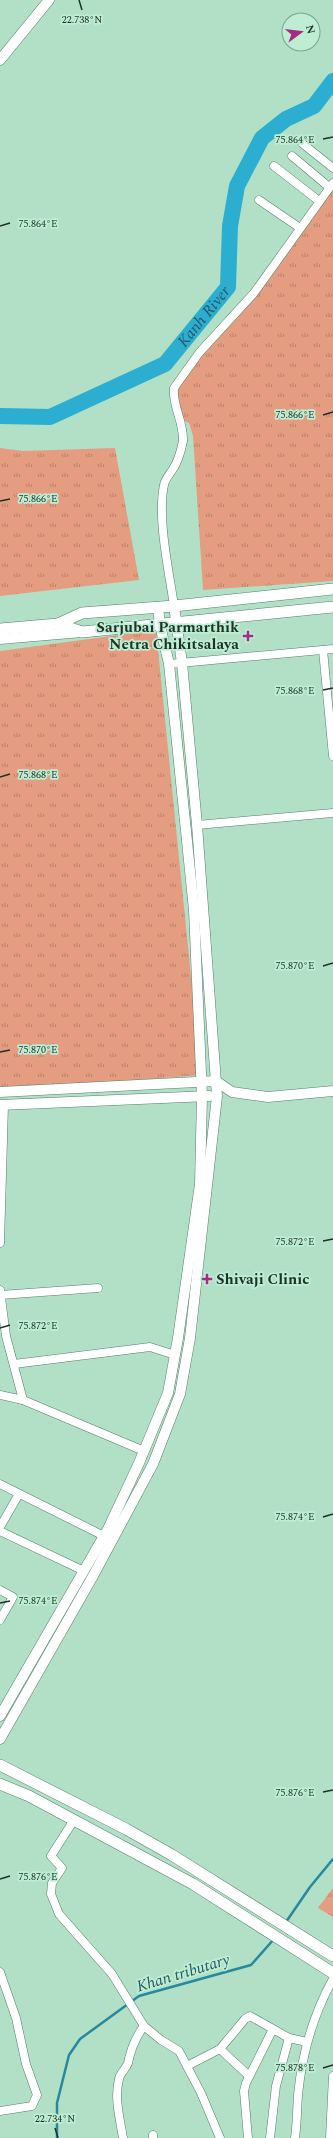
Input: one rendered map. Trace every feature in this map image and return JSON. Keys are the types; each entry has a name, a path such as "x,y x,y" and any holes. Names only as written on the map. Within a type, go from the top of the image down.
{"main road":[{"path":"0,629 58,624 82,613 174,606 333,589"},
{"path":"58,624 82,632 333,607"},
{"path":"0,1765 126,1829 172,1855 333,1956"},
{"path":"0,1784 29,1796 194,1884 333,1972"},
{"path":"269,1932 277,1921"}],"street":[{"path":"0,60 49,0"},
{"path":"303,144 333,168"},
{"path":"0,1739 116,1534 153,1464 180,1394 190,1338 217,1096 197,825 182,663 162,511 164,484 181,454 183,439 182,425 173,395 174,388 200,353 254,293 331,185 292,156"},
{"path":"274,166 319,201"},
{"path":"259,200 300,228"},
{"path":"0,1716 104,1536 144,1451 168,1393 200,1184 202,1082 194,910 168,664 158,607"},
{"path":"0,639 82,632"},
{"path":"168,664 333,649"},
{"path":"323,650 333,756"},
{"path":"197,825 333,813"},
{"path":"0,1092 202,1082 216,1082 232,1092"},
{"path":"0,1243 2,1105 217,1096 232,1092 268,1097 333,1091"},
{"path":"0,1295 98,1288"},
{"path":"0,1290 6,1336 23,1400"},
{"path":"14,1364 150,1347 175,1355"},
{"path":"0,1395 23,1400 144,1451"},
{"path":"156,1421 168,1425"},
{"path":"0,1484 104,1536"},
{"path":"0,1527 19,1494"},
{"path":"0,1531 84,1571"},
{"path":"0,1590 13,1597 0,1620"},
{"path":"74,1820 51,1856 62,1868 52,1883 51,1894 59,1914 112,1974 125,1992 144,2026 161,2040 179,2051 201,2093 220,2138"},
{"path":"0,1972 16,2018 26,2064 37,2095 32,2106 0,2111"},
{"path":"295,2138 298,2094 307,2042 320,2002 333,1979"},
{"path":"187,2066 220,2049 245,2019 250,2016 289,2038 307,2042"},
{"path":"123,2138 117,2096 119,2078 127,2064 135,2038 144,2026"},
{"path":"248,2138 244,2091 248,2075 273,2029"},
{"path":"270,2138 276,2086 289,2038"},
{"path":"220,2049 248,2075"},
{"path":"330,2138 333,2076"}],"green space":[{"path":"333,182 333,581 203,590 193,436 189,423 183,420 174,386 235,313"},
{"path":"0,448 23,451 115,448 139,580 0,596"},
{"path":"156,630 201,1075 0,1091 0,651"},
{"path":"333,1888 333,1917 318,1908"}],"waterway":[{"name":"Kanh River","path":"0,416 50,417 165,364 228,287 230,226 237,186 262,138 286,119 314,106 333,81"},
{"name":"Khan tributary","path":"286,1922 310,1887 333,1859"},
{"name":"Khan tributary","path":"57,2138 57,2103 69,2055 80,2039 139,1996 251,1965 274,1939"}],"place":[{"name":"Sarjubai Parmarthik Netra Chikitsalaya","path":"248,636"},
{"name":"Shivaji Clinic","path":"207,1279"}]}
